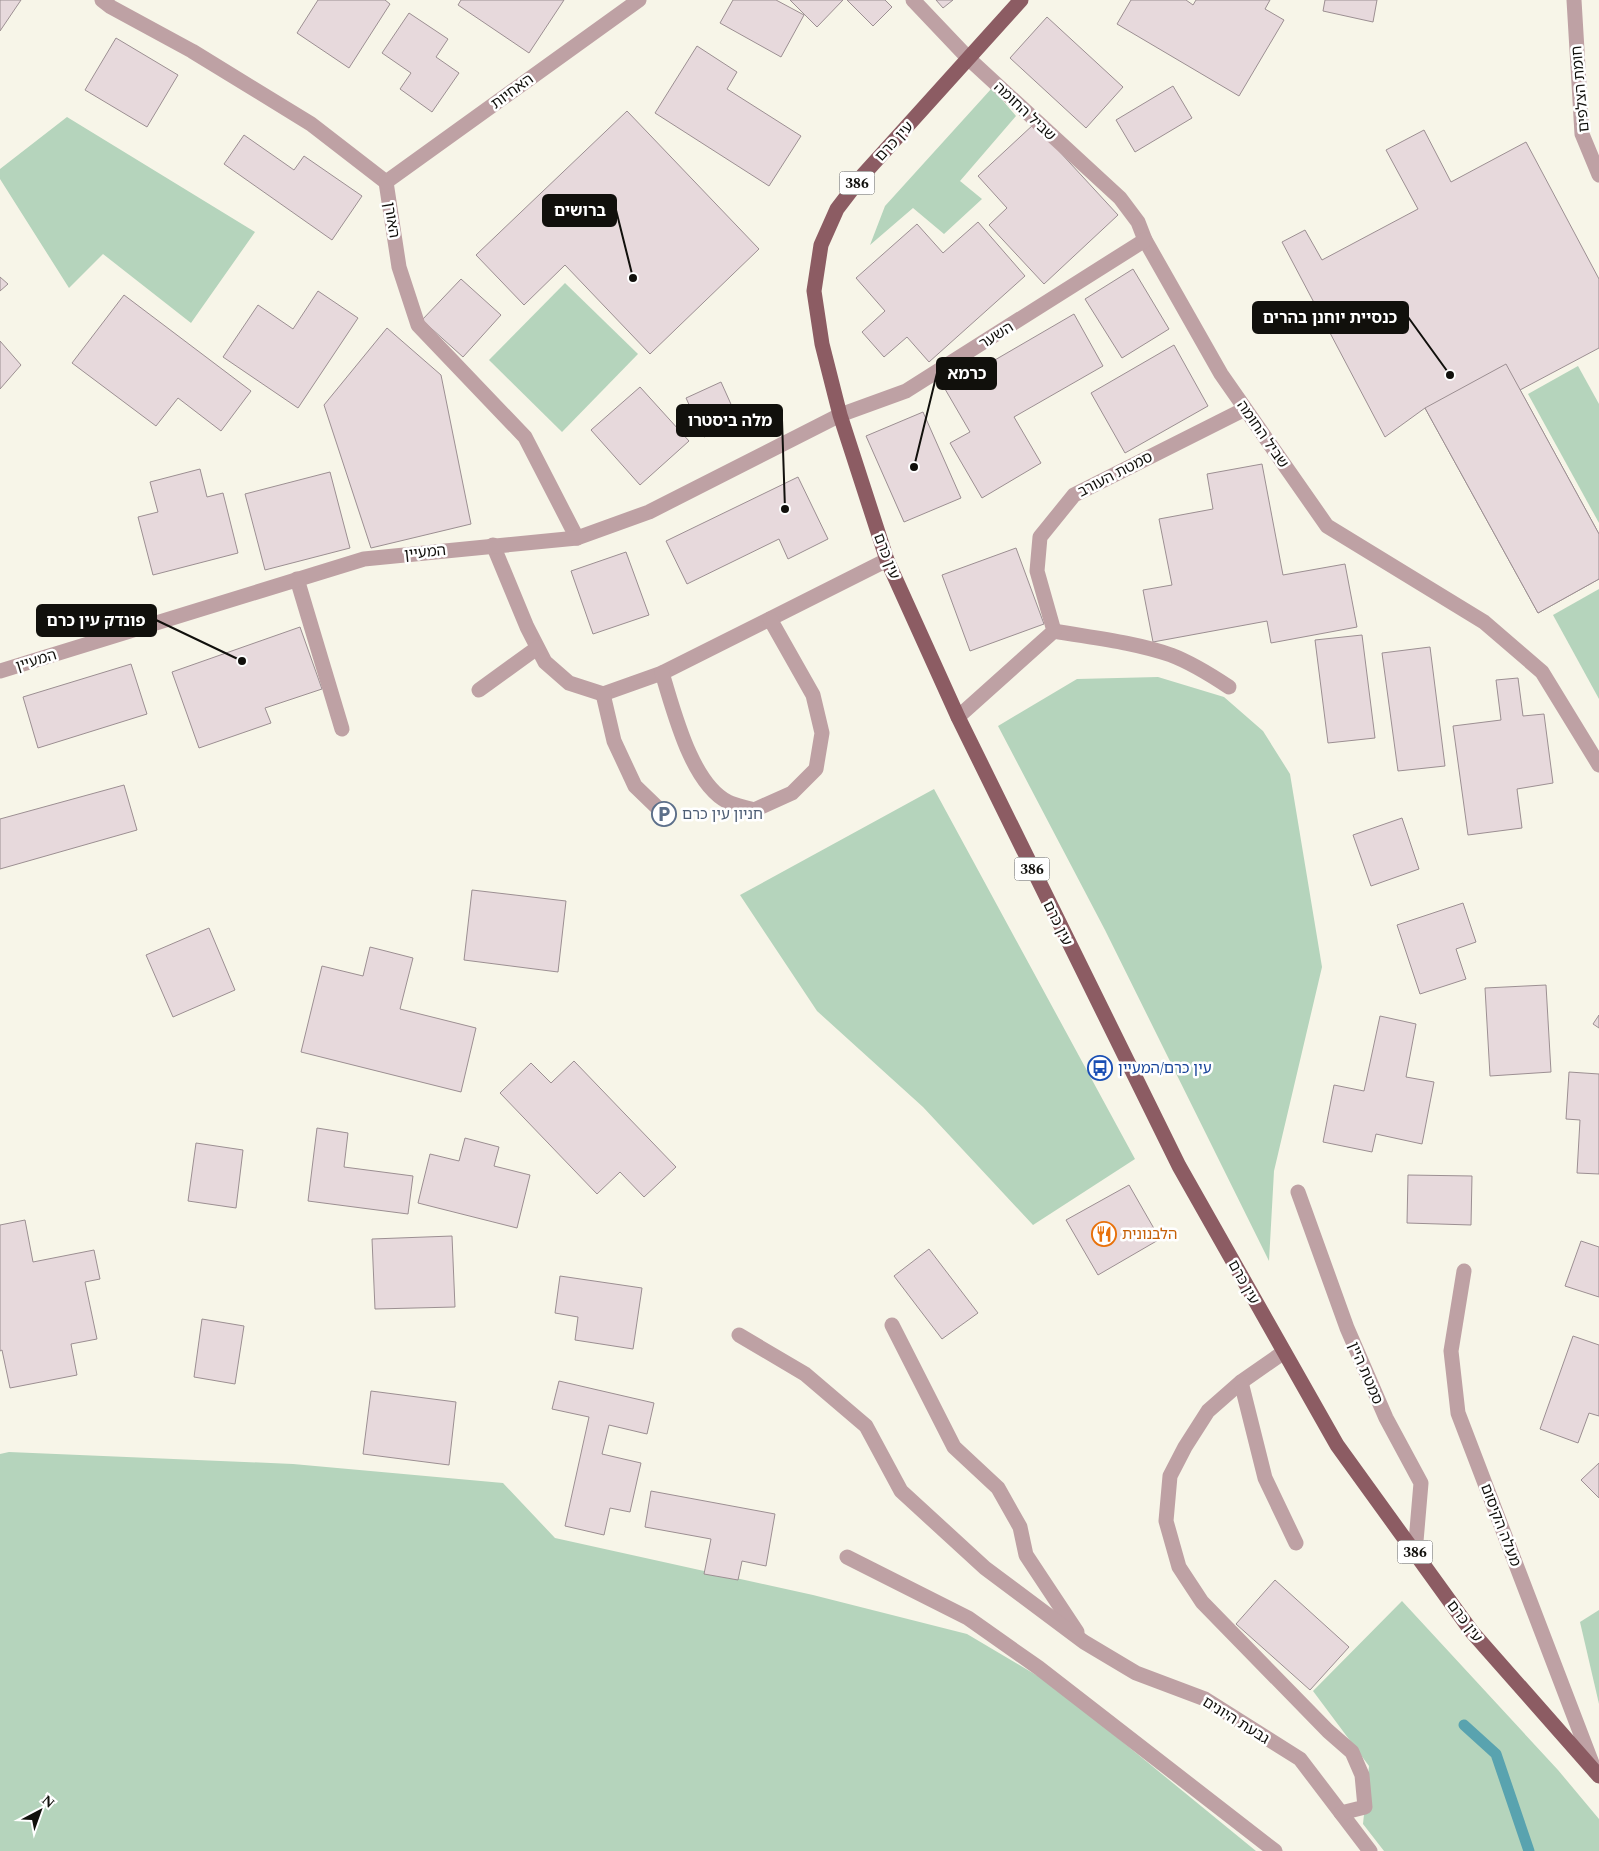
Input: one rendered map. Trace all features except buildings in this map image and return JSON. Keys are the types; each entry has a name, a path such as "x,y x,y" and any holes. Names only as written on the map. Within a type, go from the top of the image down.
{"main road":[{"name":"עין כרם","path":"1021,0 862,175 837,209 821,245 814,292 822,344 840,415 887,560 958,717 1179,1166 1337,1445 1472,1632 1597,1774"}],"street":[{"name":"האורן","path":"102,0 110,7 192,51 311,124 386,182 399,267 418,325 525,437 577,538"},
{"name":"האחיות","path":"386,182 639,0"},
{"path":"913,0 969,59"},
{"name":"חומת הצלפים","path":"1574,0 1582,134 1599,175"},
{"name":"שביל החומה","path":"969,59 1120,198 1138,222 1145,240 1221,374 1327,526 1484,622 1542,672 1599,765"},
{"name":"השער","path":"840,415 906,391 1145,240"},
{"name":"סמטת העורב","path":"1054,631 1037,571 1040,537 1074,495 1245,409"},
{"name":"המעיין","path":"0,671 364,559 577,538 649,512 840,415"},
{"path":"493,545 537,648 545,662 569,683 603,694 662,673 887,560"},
{"path":"297,580 342,729"},
{"path":"662,673 688,752 708,785 728,802 754,810 792,794 816,769 822,733 813,695 770,620"},
{"path":"958,717 1054,631 1127,643 1173,656 1206,671 1229,687"},
{"path":"479,690 537,648"},
{"path":"603,694 614,741 635,786 664,814"},
{"name":"סמטת היין","path":"1298,1192 1346,1328 1386,1418 1421,1483 1415,1553"},
{"name":"מעלה הקיסום","path":"1464,1271 1451,1351 1458,1414 1597,1774"},
{"path":"892,1325 954,1446 998,1488 1020,1527 1026,1555 1084,1642"},
{"name":"גבעת היונים","path":"739,1336 805,1374 866,1426 901,1490 985,1568 1084,1642 1136,1673 1205,1698 1300,1759 1370,1851"},
{"path":"1284,1352 1241,1382 1208,1411 1184,1447 1170,1476 1166,1522 1179,1567 1202,1602 1328,1731 1352,1752 1362,1775 1365,1807 1341,1813"},
{"path":"1241,1382 1265,1478 1296,1543"},
{"path":"847,1557 968,1618 1039,1668 1275,1851"}],"green space":[{"path":"992,88 1016,116 960,181 982,199 944,234 913,208 870,245 885,206"},
{"path":"67,117 255,232 191,323 103,254 69,288 0,179 0,169"},
{"path":"565,283 638,354 562,432 489,360"},
{"path":"1578,366 1599,404 1599,523 1528,394"},
{"path":"1599,589 1599,699 1553,615"},
{"path":"1158,677 1224,697 1263,731 1290,774 1322,967 1274,1171 1269,1261 1105,930 998,726 1077,679"},
{"path":"934,789 1135,1159 1033,1225 923,1107 817,1011 740,895"},
{"path":"9,1452 293,1464 503,1483 555,1538 813,1595 967,1634 1053,1685 1256,1851 0,1851 0,1454"},
{"path":"1402,1601 1558,1770 1599,1819 1599,1851 1384,1851 1363,1824 1369,1766 1313,1691"},
{"path":"1599,1610 1599,1704 1580,1622"}],"waterway":[{"path":"1464,1725 1496,1754 1529,1851"}],"place":[{"name":"ברושים","path":"633,278"},
{"name":"כנסיית יוחנן בהרים","path":"1450,375"},
{"name":"כרמא","path":"914,467"},
{"name":"מלה ביסטרו","path":"785,509"},
{"name":"פונדק עין כרם","path":"242,661"},
{"name":"חניון עין כרם","path":"664,814"},
{"name":"עין כרם/המעיין","path":"1100,1068"},
{"name":"הלבנונית","path":"1104,1234"}]}
